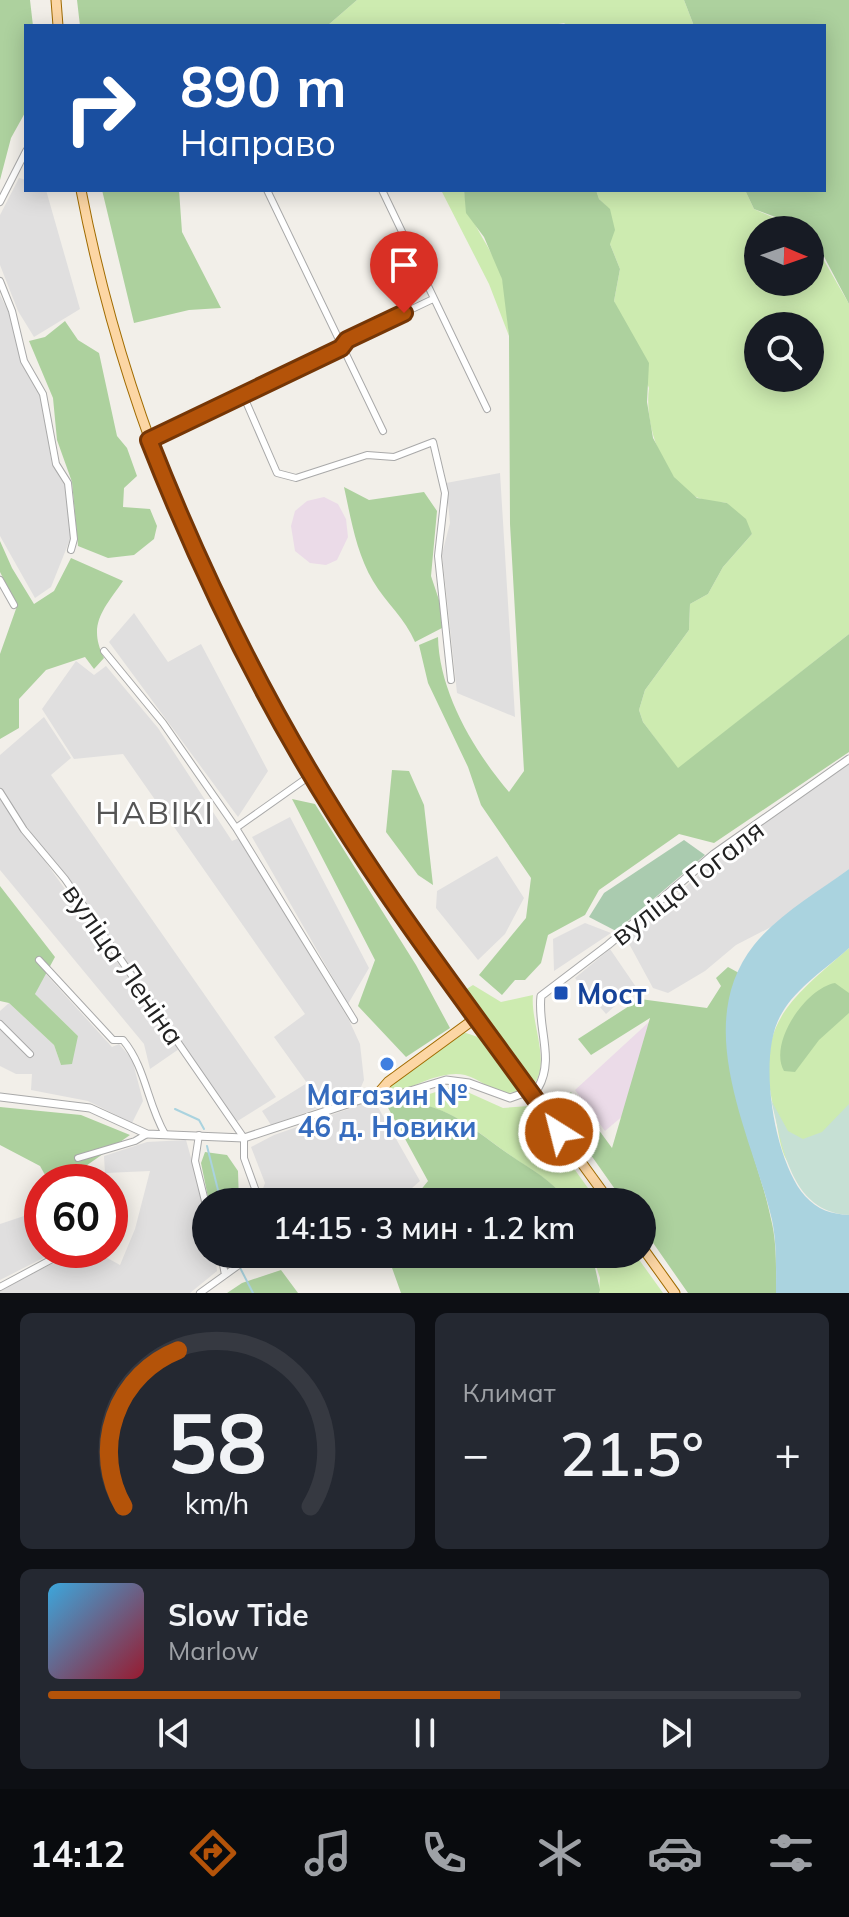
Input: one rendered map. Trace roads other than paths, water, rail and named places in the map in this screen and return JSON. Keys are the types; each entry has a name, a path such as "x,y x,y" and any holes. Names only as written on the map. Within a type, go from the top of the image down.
{"main road":[{"path":"56,0 58,24"},
{"path":"81,192 97,275 149,440 176,510 223,610 311,775 509,1063 600,1188"},
{"path":"375,1097 388,1082 477,1017"},
{"path":"656,1267 675,1293"}],"street":[{"path":"0,202 24,155"},
{"path":"268,192 383,431"},
{"path":"383,192 487,409"},
{"path":"0,281 12,311 24,361 43,394 56,464 68,483 74,539 71,550"},
{"path":"149,440 341,348 347,340 433,299"},
{"path":"238,395 247,404 277,473 296,478 367,455 394,457 433,442 445,493 438,556 451,680"},
{"path":"0,580 14,605"},
{"path":"104,651 163,723 236,828 354,1020"},
{"name":"вуліца Гогаля","path":"375,1097 400,1094 455,1079 510,1098 538,1088 547,1058 539,1015 541,996 608,945 714,854 849,759"},
{"path":"236,828 311,775"},
{"name":"вуліца Леніна","path":"0,792 24,830 65,879 244,1138"},
{"path":"39,960 113,1040 123,1040 139,1059 152,1111 165,1134"},
{"path":"0,1024 30,1054"},
{"path":"0,1097 90,1108 147,1134 244,1138 375,1097"},
{"path":"78,1158 135,1141 147,1134"},
{"path":"199,1135 195,1161 202,1188"},
{"path":"244,1138 244,1158 255,1188"},
{"path":"0,1287 35,1268"},
{"path":"224,1268 225,1275"},
{"path":"200,1293 234,1268"}],"water":[{"path":"849,869 849,948 804,986 782,1013 774,1031 770,1080 777,1134 794,1180 815,1205 849,1215 849,1293 776,1293 774,1229 732,1081 726,1045 727,1010 736,977 754,945 787,913"}],"waterway":[{"path":"175,1109 199,1120 204,1129"},
{"path":"207,1146 218,1188"},
{"path":"240,1268 253,1293"}],"place":[{"name":"Мост","path":"561,993"},
{"name":"Магазин № 46 д. Новики","path":"387,1064"}],"district":[{"name":"НАВІКІ","path":"155,812"}]}
